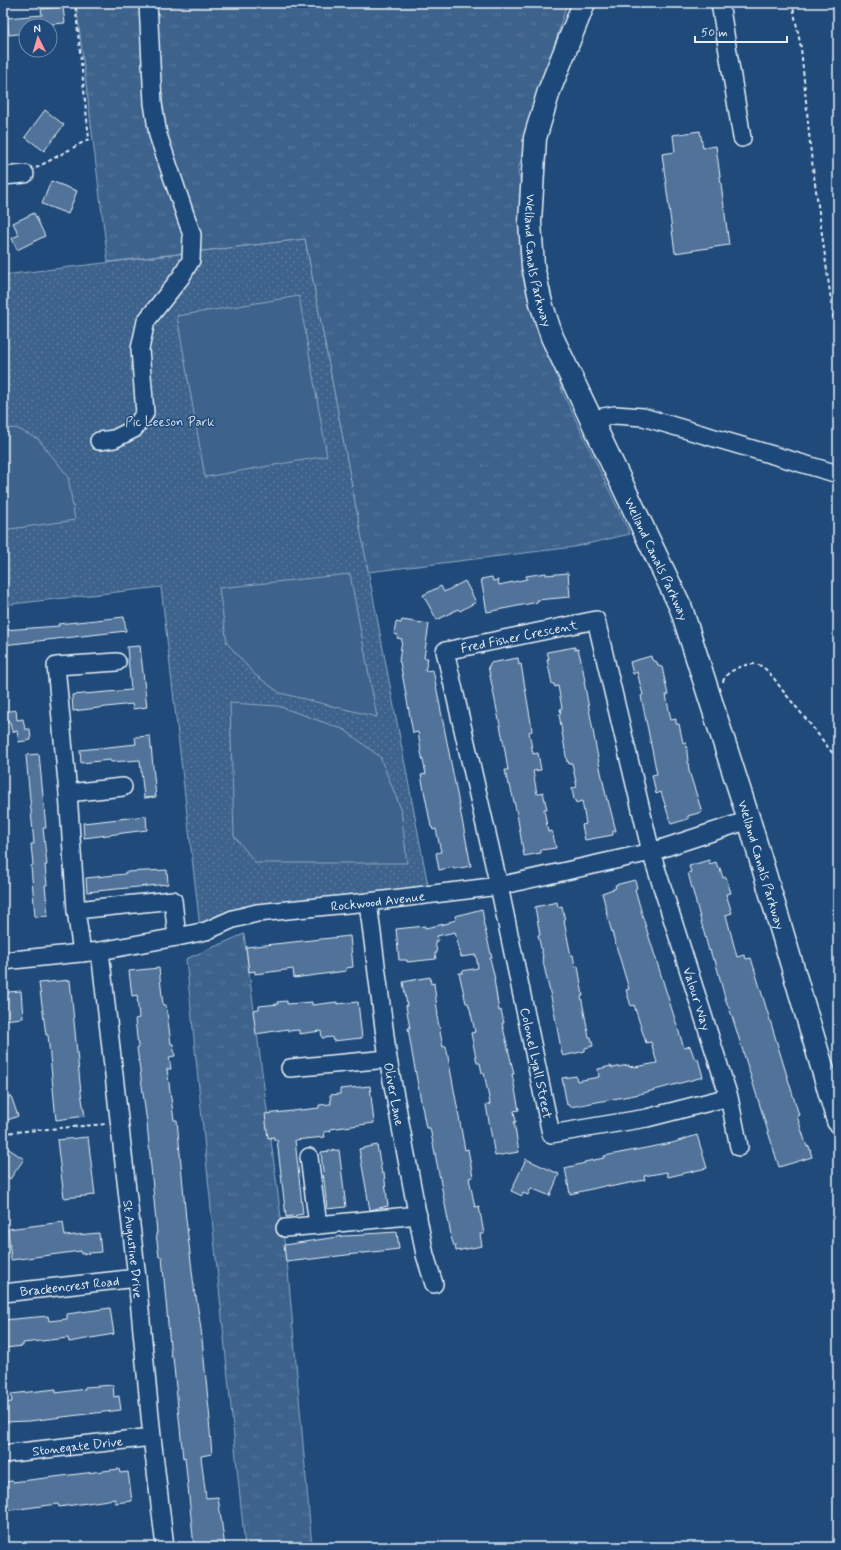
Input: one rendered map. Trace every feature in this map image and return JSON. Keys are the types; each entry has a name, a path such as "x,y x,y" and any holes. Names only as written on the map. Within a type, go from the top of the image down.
{"main road":[{"name":"Welland Canals Parkway","path":"584,3 549,91 535,138 530,222 533,266 541,303 552,337 681,608 749,820 838,1121"}],"street":[{"path":"99,441 114,438 134,429 145,413 140,349 146,321 181,277 191,260 192,235 158,135 153,103 148,3"},
{"path":"720,3 742,138"},
{"path":"3,176 25,174"},
{"path":"591,419 615,415 643,417 838,474"},
{"name":"Fred Fisher Crescent","path":"499,886 445,651 596,620 652,852"},
{"path":"82,953 76,910 68,793 56,666 117,662"},
{"path":"68,793 123,787"},
{"name":"Rockwood Avenue","path":"3,961 100,951 177,937 206,931 233,919 257,913 368,902 499,886 652,852 749,820"},
{"name":"Valour Way","path":"652,852 729,1097 739,1147"},
{"name":"Colonel Lyall Street","path":"499,886 551,1134 647,1118 729,1097"},
{"path":"76,910 173,900 177,937"},
{"name":"Oliver Lane","path":"368,902 388,1059 425,1255 434,1284"},
{"name":"St Augustine Drive","path":"100,951 137,1278 152,1437 165,1547"},
{"path":"290,1068 388,1059"},
{"path":"309,1157 318,1225"},
{"path":"285,1228 418,1215"},
{"name":"Brackencrest Road","path":"3,1293 137,1278"},
{"name":"Stonegate Drive","path":"3,1454 152,1437"}],"path":[{"path":"25,174 89,139 75,3"},
{"path":"790,3 793,7 801,48 811,154 838,351"},
{"path":"722,684 724,677 730,672 751,664 760,665 770,674 838,761"},
{"path":"3,1133 120,1123"}],"green space":[{"path":"76,3 567,3 518,170 562,391 630,534 574,547 368,572 305,239 108,262"},
{"name":"Pic Leeson Park","path":"305,239 430,896 200,927 161,587 3,605 3,275"},
{"path":"299,296 327,456 205,477 177,316"},
{"path":"16,428 38,439 68,476 75,520 3,530 3,429"},
{"path":"350,574 377,717 280,693 254,674 227,643 219,588"},
{"path":"230,703 278,706 345,730 380,757 401,809 407,863 256,863 234,836"},
{"path":"244,934 288,1271 312,1547 245,1547 186,959"}],"building":[{"path":"63,7 65,23 58,24 58,18 18,18 18,34 9,35 7,18 42,15 41,9"},
{"path":"45,110 64,125 44,151 25,137"},
{"path":"700,131 703,148 716,146 729,245 675,253 662,154 675,152 673,135"},
{"path":"51,181 77,191 68,214 42,204"},
{"path":"34,213 45,236 17,250 12,238 19,235 13,223"},
{"path":"546,573 546,575 568,573 570,597 537,600 538,602 487,612 481,579 492,577 493,581 498,580 499,585 527,579 526,576"},
{"path":"465,581 476,602 460,611 458,609 437,620 423,595 441,586 444,592"},
{"path":"124,617 126,631 3,645 4,630 59,626 58,624"},
{"path":"402,620 429,624 424,658 428,658 425,671 433,670 471,866 439,870 436,853 441,852 436,829 433,830 431,827 421,775 426,774 418,732 413,733 399,662 402,639 397,638 398,635 394,634 396,622 401,623"},
{"path":"140,646 147,707 133,709 132,704 73,711 72,695 131,690 127,647"},
{"path":"575,647 575,650 578,649 582,664 598,758 607,800 616,831 613,831 613,835 585,840 582,825 586,824 582,801 576,803 574,800 572,788 577,787 572,763 569,764 568,761 567,762 559,714 561,714 560,709 562,708 558,686 555,687 554,684 552,684 547,659 549,659 547,652"},
{"path":"651,656 652,660 657,662 658,666 662,667 668,695 666,695 671,720 676,719 676,724 679,724 683,743 686,742 689,771 702,812 688,816 688,819 671,824 661,792 656,794 652,775 657,774 641,696 643,695 637,672 633,674 630,662"},
{"path":"518,658 519,665 521,664 531,723 532,731 529,732 533,754 538,753 541,770 533,771 537,794 543,792 547,809 544,809 548,832 552,831 556,848 541,850 541,853 524,856 517,814 505,770 508,770 504,745 488,666 490,666 490,663"},
{"path":"16,710 17,720 23,719 25,729 30,729 31,740 19,742 17,731 12,732 10,722 5,723 3,712"},
{"path":"150,736 156,797 144,798 140,760 111,762 110,760 81,763 80,750 136,744 135,737"},
{"path":"39,754 46,828 43,828 47,865 45,865 47,885 45,885 48,916 35,917 31,866 33,865 31,844 34,844 26,755"},
{"path":"146,816 147,830 84,838 83,823"},
{"path":"709,860 710,864 716,862 718,868 720,868 723,878 726,877 731,893 726,894 732,913 726,915 737,957 744,955 746,959 751,958 799,1115 797,1116 807,1147 809,1146 812,1157 779,1167 725,998 715,960 713,960 710,950 709,951 688,873 691,872 689,866"},
{"path":"167,870 168,884 87,892 86,878 125,874 125,872"},
{"path":"635,880 637,888 635,889 644,921 684,1048 690,1046 695,1060 698,1059 703,1077 640,1094 570,1107 570,1105 567,1105 562,1078 576,1076 577,1081 599,1077 598,1069 611,1066 612,1068 629,1065 629,1067 635,1067 657,1063 651,1042 646,1043 634,1005 631,1006 626,990 629,989 606,912 602,893 616,888 615,885"},
{"path":"557,902 558,907 562,906 571,956 573,955 575,967 578,966 583,996 581,996 589,1037 591,1037 593,1046 585,1048 585,1051 563,1056 542,957 535,907"},
{"path":"482,909 483,921 492,958 490,958 495,979 499,1011 501,1010 504,1023 502,1023 514,1074 512,1074 519,1110 514,1111 516,1122 514,1122 519,1152 495,1156 486,1105 490,1104 489,1098 484,1073 482,1073 480,1063 477,1063 471,1033 475,1032 459,973 478,968 476,955 461,957 455,932 437,936 438,941 435,941 437,953 435,953 436,959 407,962 407,960 399,960 396,929 425,926 425,928 449,923 456,920 455,916"},
{"path":"350,936 353,967 346,968 346,971 294,978 293,969 255,974 255,971 249,972 246,947"},
{"path":"159,968 163,1005 166,1005 171,1044 173,1044 175,1056 169,1057 171,1069 167,1069 174,1120 177,1120 186,1219 195,1296 201,1329 210,1420 212,1454 201,1456 206,1498 218,1497 225,1547 194,1547 173,1357 171,1357 162,1257 159,1257 156,1233 147,1123 137,1048 135,1019 139,1018 137,995 132,996 129,971"},
{"path":"430,977 431,984 434,983 437,1016 443,1047 446,1046 465,1150 468,1149 473,1177 469,1178 475,1207 479,1206 484,1234 480,1234 482,1246 456,1251 452,1240 430,1128 426,1128 408,1028 410,1028 403,982"},
{"path":"70,980 81,1093 85,1116 56,1120 48,1035 46,1035 39,983"},
{"path":"21,991 23,1018 3,1020 3,994"},
{"path":"287,1001 287,1004 312,1002 312,1005 337,1002 337,1004 358,1002 362,1038 333,1041 332,1037 322,1038 321,1031 299,1034 299,1030 288,1031 288,1029 256,1034 253,1010 259,1009 259,1006 278,1004 277,1002"},
{"path":"370,1086 374,1123 330,1129 331,1131 324,1132 325,1137 295,1140 303,1214 286,1217 277,1140 274,1140 274,1137 268,1138 265,1114 319,1108 319,1105 331,1104 330,1095 340,1094 340,1089"},
{"path":"11,1096 18,1116 3,1122 3,1099"},
{"path":"697,1135 707,1168 668,1177 667,1172 644,1176 645,1180 609,1187 609,1185 570,1194 565,1168 604,1158 604,1156 672,1143"},
{"path":"88,1137 95,1195 64,1198 57,1140"},
{"path":"3,1145 24,1159 10,1179 3,1173"},
{"path":"377,1145 382,1174 384,1173 388,1206 370,1210 359,1149"},
{"path":"339,1150 346,1207 327,1209 321,1152"},
{"path":"526,1159 559,1174 550,1196 531,1188 528,1195 523,1193 522,1196 511,1191"},
{"path":"63,1222 65,1236 99,1233 101,1252 81,1254 81,1251 11,1260 8,1229"},
{"path":"397,1232 399,1249 286,1262 284,1245 344,1236"},
{"path":"110,1308 114,1334 69,1342 68,1338 23,1343 23,1346 5,1348 3,1320 48,1316 49,1321 67,1319 67,1314"},
{"path":"113,1385 114,1397 119,1396 121,1410 29,1421 3,1422 3,1403 12,1402 11,1394 56,1389 56,1393 85,1389 85,1387"},
{"path":"119,1469 120,1473 128,1472 132,1501 115,1503 115,1499 59,1507 58,1504 3,1511 3,1482"}]}
